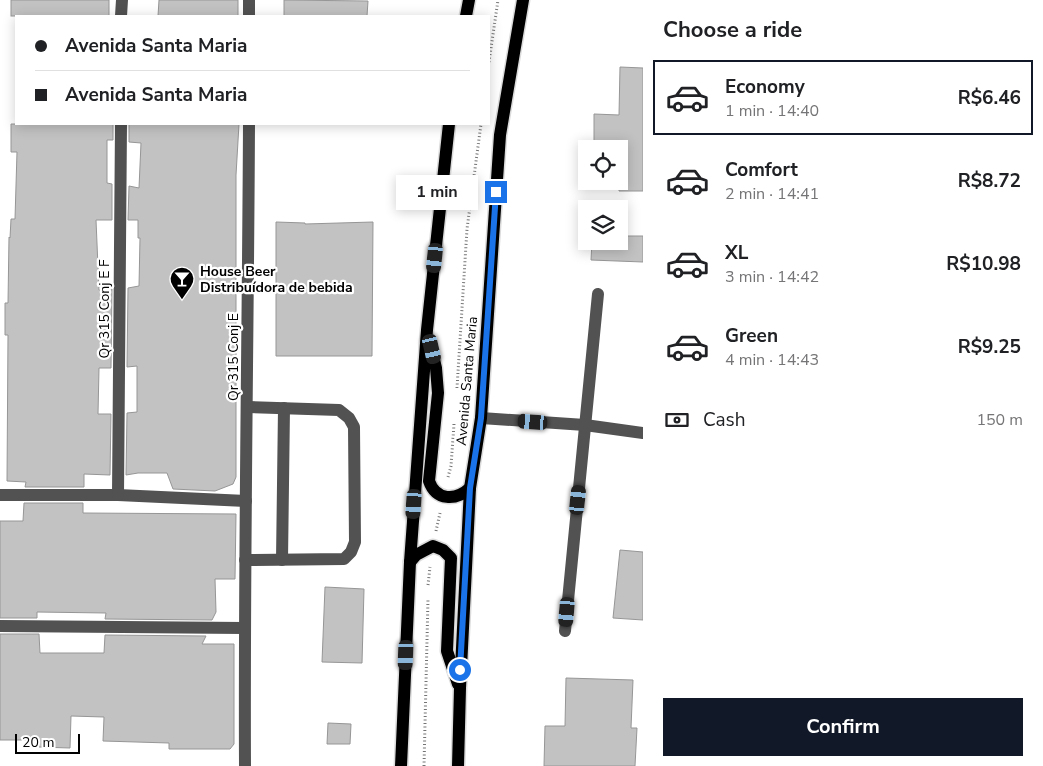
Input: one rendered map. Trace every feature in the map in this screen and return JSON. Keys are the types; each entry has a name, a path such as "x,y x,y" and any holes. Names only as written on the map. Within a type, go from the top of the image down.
{"main road":[{"path":"466,15 469,0"},
{"name":"Avenida Santa Maria","path":"458,766 470,488 481,418 500,135 523,0"},
{"path":"401,766 410,562 427,330 449,125"},
{"path":"427,330 436,368 438,393 429,481 431,488 436,494 443,497 453,498 462,495 470,488"},
{"path":"410,562 416,555 433,546 444,550 451,558 446,651 460,688"}],"street":[{"path":"122,0 122,15"},
{"path":"249,0 249,15"},
{"name":"Qr 315 Conj E F","path":"118,495 121,125"},
{"name":"Qr 315 Conj E","path":"245,766 244,628 248,407 248,125"},
{"path":"565,631 598,294"},
{"path":"245,560 344,559 351,552 355,542 354,428 349,418 339,410 248,407"},
{"path":"282,560 284,408"},
{"path":"481,418 585,425 643,433"},
{"path":"0,495 118,495 246,501"},
{"path":"0,626 244,628"}],"path":[{"path":"490,55 498,0"}],"building":[{"path":"11,0 109,0 109,15 11,16"},
{"path":"159,0 238,0 238,15 158,15"},
{"path":"284,0 368,1 367,15 284,15"},
{"path":"620,67 643,68 643,191 619,191 628,190 628,140 594,140 594,114 619,115"},
{"path":"11,124 113,125 113,140 107,140 107,183 112,184 112,220 96,220 99,290 112,289 111,368 99,368 98,414 111,414 110,475 84,474 84,487 25,487 26,482 7,481 8,335 5,335 5,303 8,303 11,219 15,219 17,152 11,152"},
{"path":"129,125 239,125 236,175 236,477 233,484 215,491 173,489 167,473 126,475 127,413 137,412 137,366 127,367 128,288 139,286 140,238 138,238 138,220 128,220 129,186 139,188 141,143 129,142"},
{"path":"276,222 305,224 373,222 372,356 276,356"},
{"path":"628,236 643,236 643,262 591,260 592,250 628,250"},
{"path":"24,503 83,503 83,513 236,514 235,579 215,579 216,612 212,620 105,619 106,613 37,612 37,618 0,618 0,521 23,521"},
{"path":"620,550 643,552 643,620 613,618"},
{"path":"325,587 364,589 362,663 322,662"},
{"path":"0,634 39,634 40,653 104,653 105,635 206,636 202,644 234,644 234,744 230,749 169,749 169,743 103,741 104,717 71,716 70,748 39,747 39,740 0,740"},
{"path":"566,678 633,680 631,728 637,728 635,766 544,766 545,726 565,726"},
{"path":"328,723 351,724 350,744 327,744"}],"place":[{"name":"House Beer Distribuídora de bebida","path":"182,300"}],"route":[{"path":"460,670 470,488 481,418 496,192"}]}
